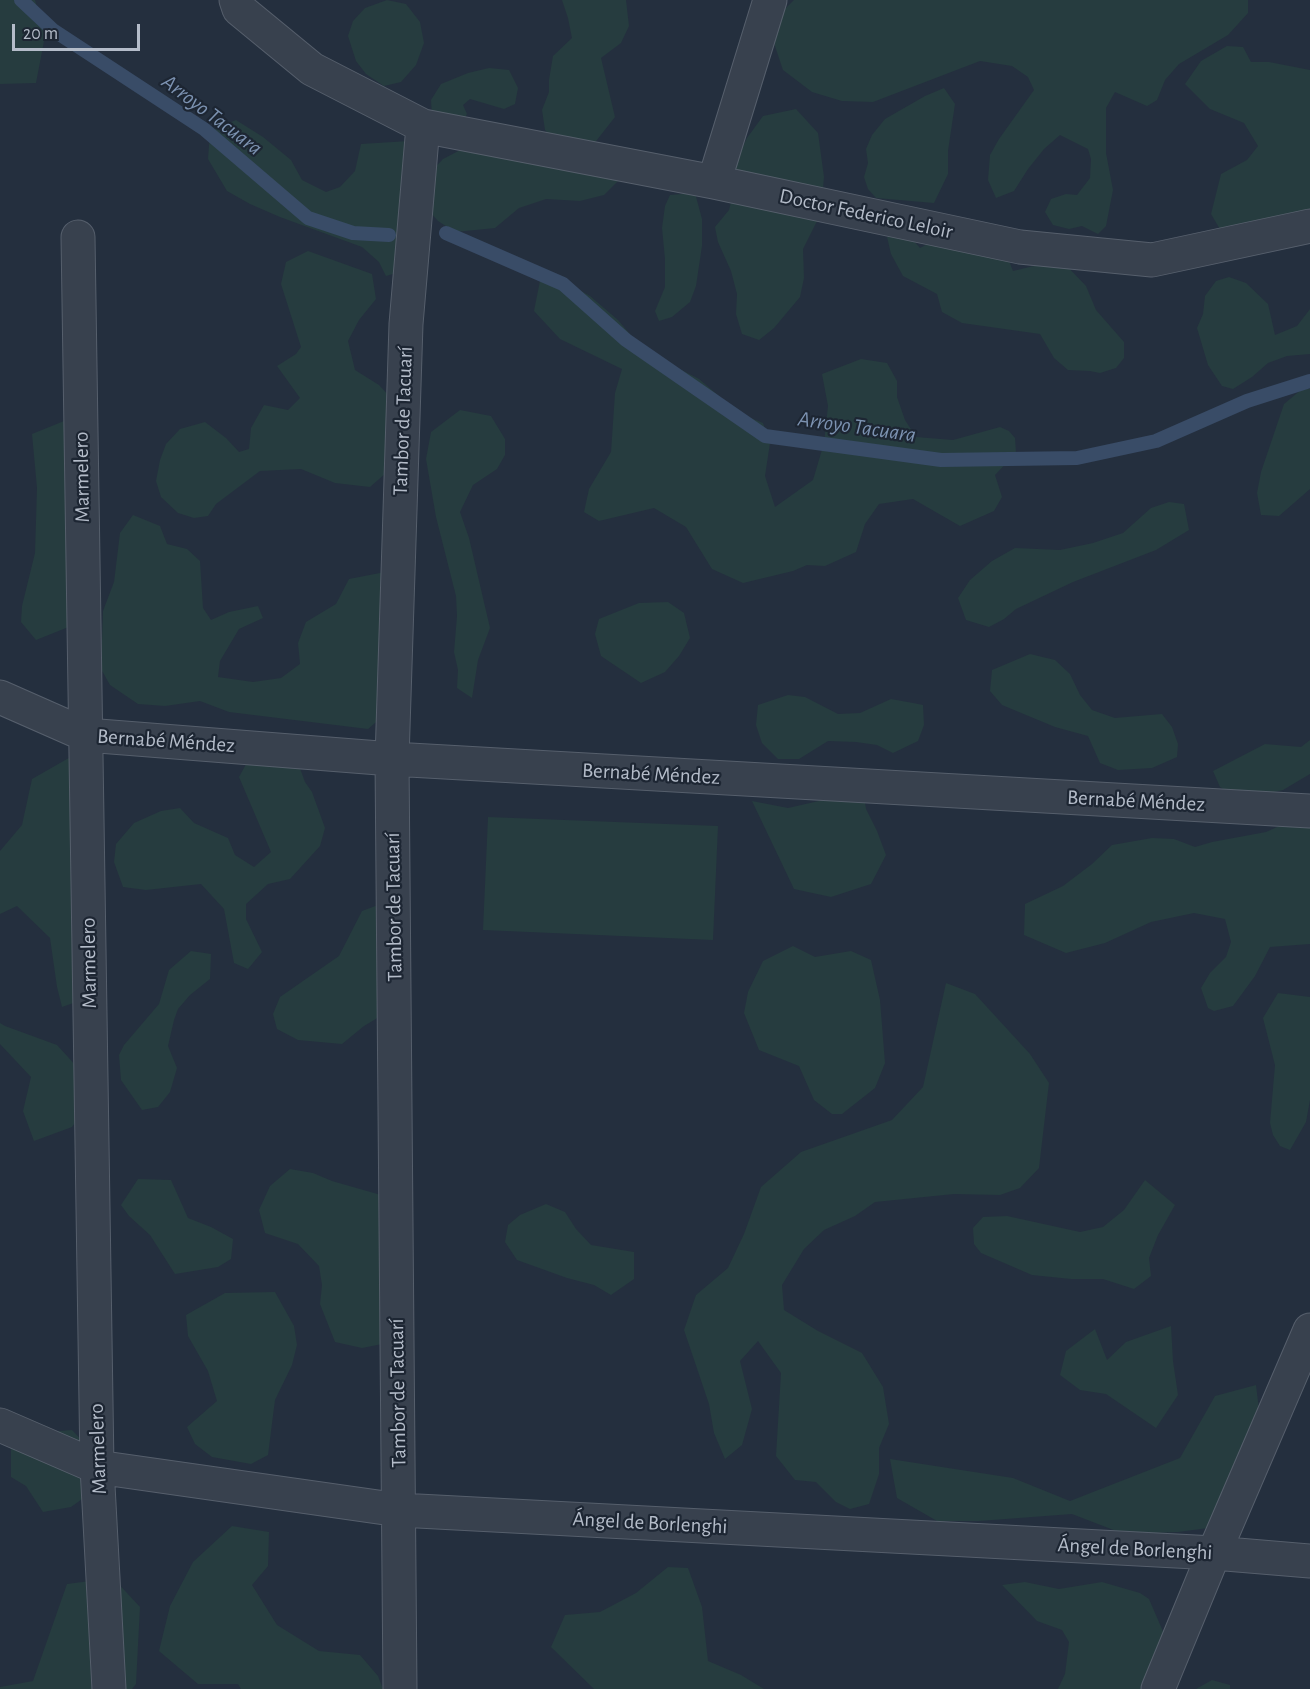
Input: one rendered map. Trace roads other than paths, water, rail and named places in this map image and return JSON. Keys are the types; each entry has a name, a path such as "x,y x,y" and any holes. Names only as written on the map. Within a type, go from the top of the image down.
{"street":[{"name":"Doctor Federico Leloir","path":"236,0 239,9 312,69 423,126 714,182 1020,246 1152,260 1310,226"},
{"path":"714,182 770,0"},
{"name":"Tambor de Tacuarí","path":"400,1689 392,759 406,324 423,126"},
{"name":"Marmelero","path":"78,237 97,1467 109,1689"},
{"name":"Bernabé Méndez","path":"0,697 86,735 392,759 1310,811"},
{"path":"1158,1689 1310,1330"},
{"name":"Ángel de Borlenghi","path":"0,1425 97,1467 399,1510 1214,1553 1310,1561"}],"waterway":[{"name":"Arroyo Tacuara","path":"21,0 53,30 204,129 308,218 353,233 389,235"},
{"name":"Arroyo Tacuara","path":"446,233 563,284 626,340 765,436 941,460 1077,458 1156,441 1247,401 1310,381"}]}
